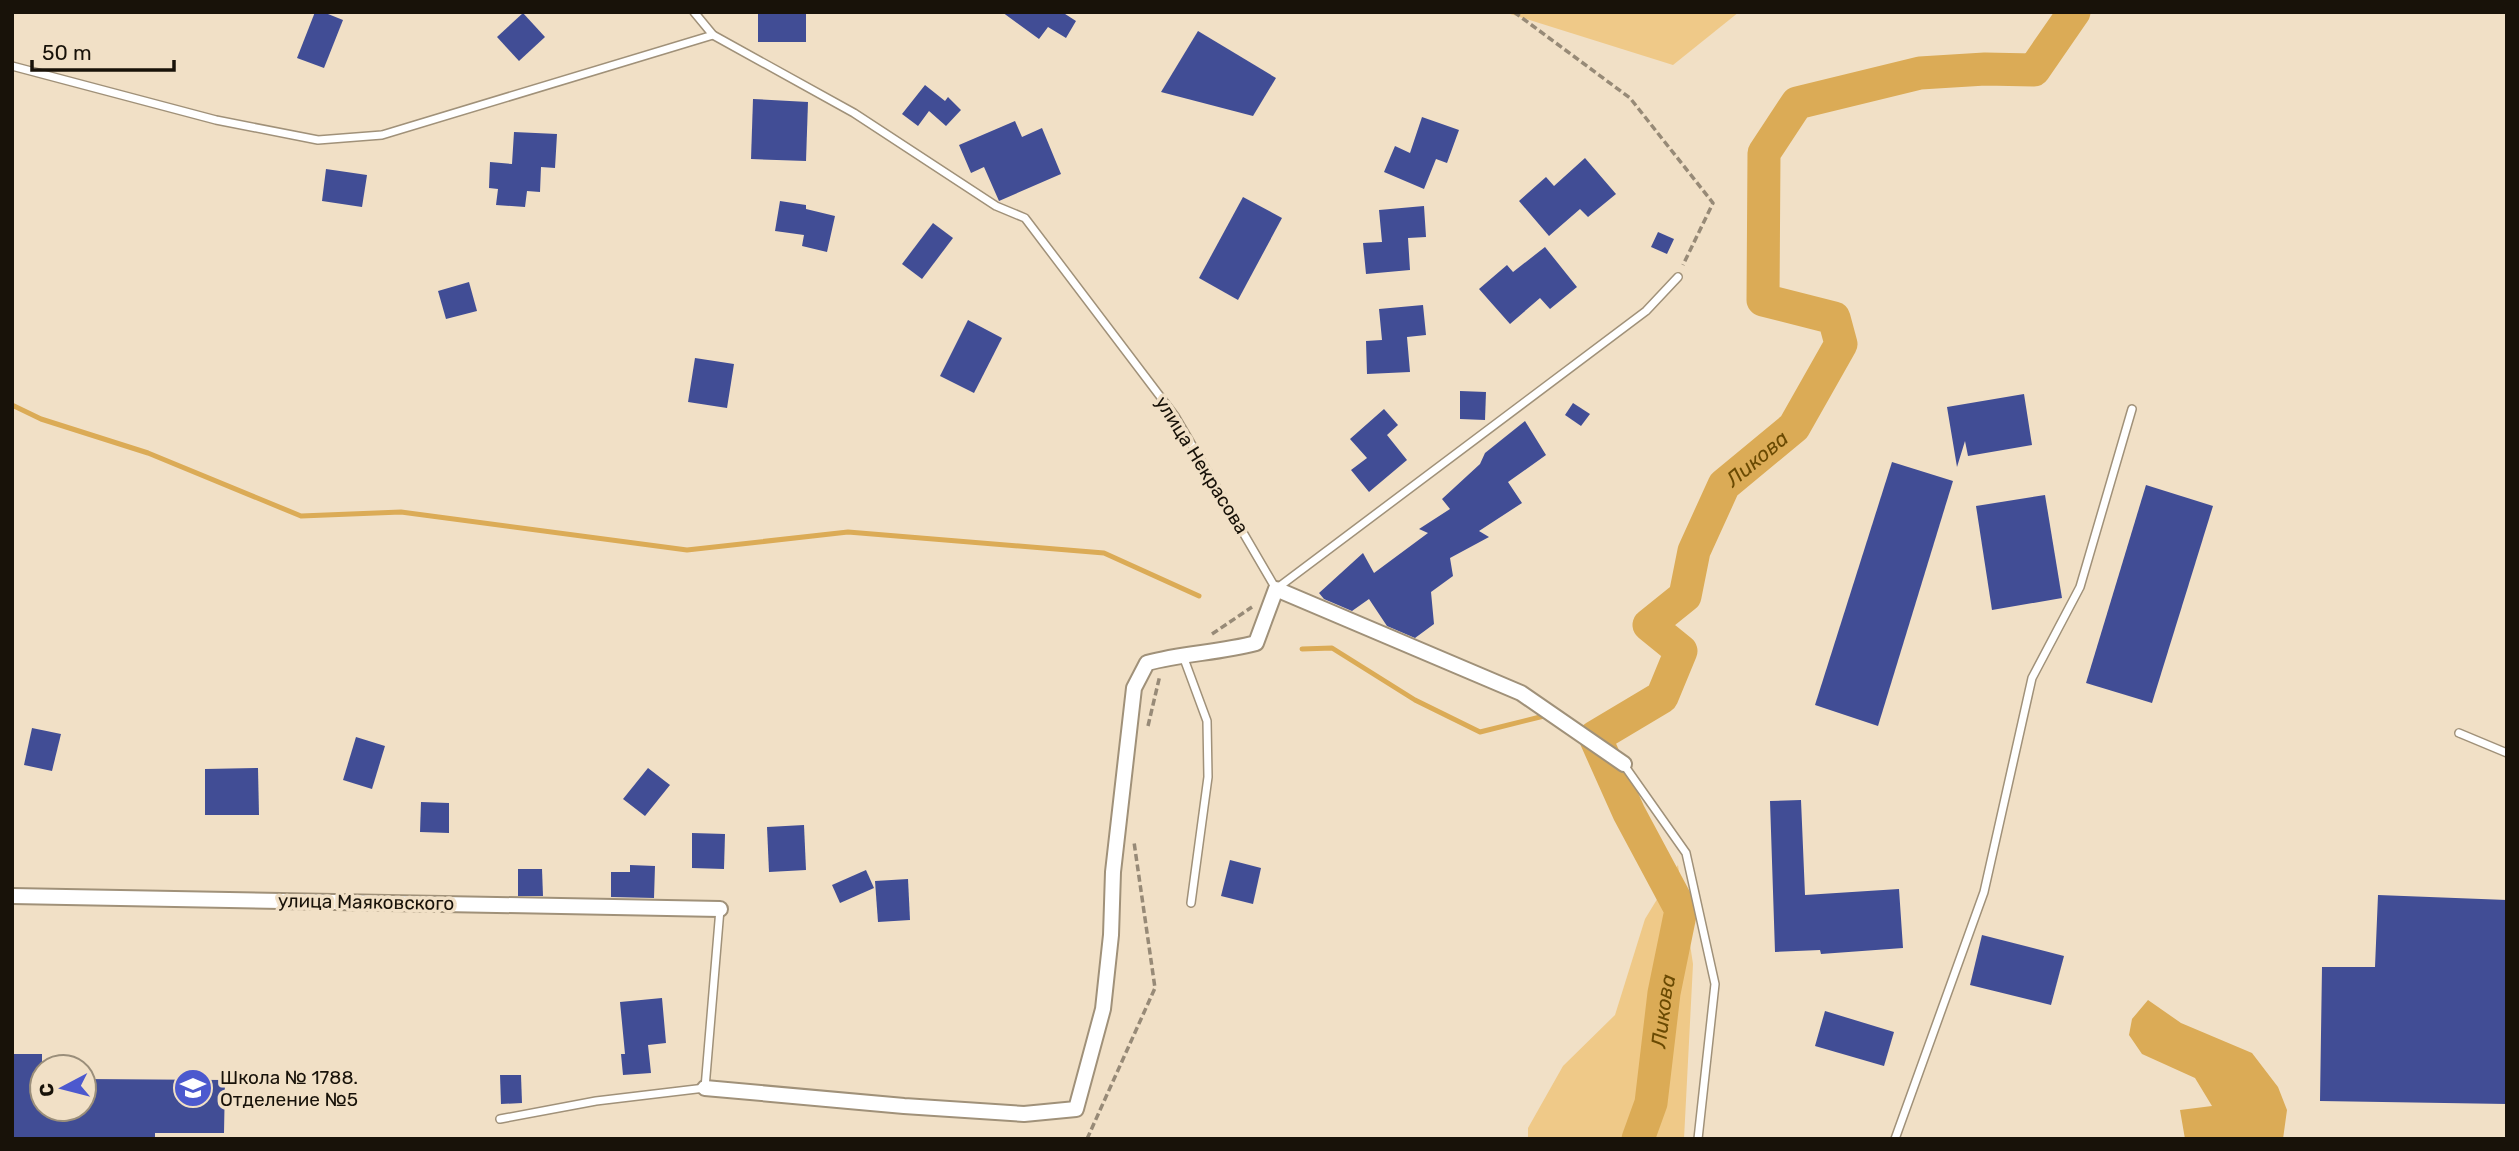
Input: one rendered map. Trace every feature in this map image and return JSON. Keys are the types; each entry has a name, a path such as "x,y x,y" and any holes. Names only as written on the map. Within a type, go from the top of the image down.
{"street":[{"path":"705,1087 1024,1114 1076,1109 1103,1009 1111,935 1112,872 1134,688 1147,663 1225,651 1256,643 1276,589 1521,693 1624,764"},
{"name":"улица Маяковского","path":"12,896 720,909"}],"lane":[{"name":"улица Некрасова","path":"694,12 713,35 854,113 996,206 1025,218 1175,416 1276,589"},
{"path":"12,66 216,120 318,140 382,135 713,35"},
{"path":"1276,589 1646,311 1678,276"},
{"path":"1895,1139 1984,892 2032,678 2080,587 2132,409"},
{"path":"1182,656 1207,721 1208,777 1191,902"},
{"path":"2459,733 2507,753"},
{"path":"1624,764 1686,853 1715,984 1698,1139"},
{"path":"500,1119 596,1101 705,1087 720,909"}],"path":[{"path":"1514,12 1630,97 1713,203 1678,276"},
{"path":"1145,738 1162,670 1276,589"},
{"path":"1087,1139 1155,988 1132,831"}],"shaded area":[{"path":"1504,12 1739,12 1673,65"},
{"path":"1678,865 1693,964 1684,1139 1528,1139 1528,1128 1563,1066 1615,1015 1645,919"},
{"path":"2148,1000 2181,1023 2252,1053 2278,1087 2287,1110 2283,1139 2185,1139 2180,1110 2212,1106 2195,1078 2142,1054 2129,1035 2132,1019"}],"building":[{"path":"315,12 323,12 343,20 324,68 297,58"},
{"path":"758,12 806,12 806,42 758,42"},
{"path":"1002,12 1062,12 1076,21 1066,38 1048,27 1039,39"},
{"path":"523,13 545,37 519,61 497,37"},
{"path":"1198,31 1276,78 1253,116 1161,92"},
{"path":"925,85 945,101 948,97 961,110 946,126 929,111 918,126 902,114"},
{"path":"753,99 808,102 806,161 751,159"},
{"path":"1422,117 1459,130 1447,163 1436,159 1424,189 1384,172 1395,146 1410,153"},
{"path":"1015,121 1022,137 1042,128 1061,174 999,201 984,167 971,173 959,145"},
{"path":"514,132 557,134 555,168 541,167 540,192 527,191 525,207 496,205 498,189 489,188 490,162 512,164"},
{"path":"1585,158 1616,194 1588,217 1580,209 1549,236 1519,201 1546,177 1554,186"},
{"path":"326,169 367,175 362,207 322,201"},
{"path":"1243,197 1282,218 1238,300 1199,278"},
{"path":"780,201 806,205 806,209 835,216 827,252 802,246 804,235 775,231"},
{"path":"1424,206 1426,237 1408,238 1410,270 1366,274 1363,243 1382,242 1379,210"},
{"path":"933,223 953,238 922,279 902,264"},
{"path":"1658,232 1674,239 1667,254 1651,247"},
{"path":"1545,247 1577,287 1550,309 1540,298 1510,324 1479,289 1507,265 1513,272"},
{"path":"469,282 477,311 446,319 438,291"},
{"path":"1423,305 1426,335 1407,337 1410,372 1367,374 1366,341 1382,340 1379,309"},
{"path":"968,320 1002,338 974,393 940,376"},
{"path":"695,358 734,364 727,408 688,402"},
{"path":"1460,391 1486,392 1485,420 1460,419"},
{"path":"2024,394 2032,445 1968,456 1965,441 1957,467 1947,407"},
{"path":"1573,403 1590,414 1581,426 1565,415"},
{"path":"1384,409 1398,425 1387,435 1407,460 1369,492 1351,470 1367,458 1350,439"},
{"path":"1525,421 1546,455 1508,482 1522,503 1479,531 1489,537 1450,558 1453,576 1431,592 1434,624 1415,638 1387,626 1369,599 1352,611 1324,599 1319,593 1363,553 1374,573 1428,533 1419,529 1450,509 1442,499 1480,464 1485,453"},
{"path":"1892,462 1953,481 1878,726 1815,705"},
{"path":"2146,485 2213,506 2152,703 2086,683"},
{"path":"2045,495 2062,598 1992,610 1976,506"},
{"path":"32,728 61,734 52,771 24,765"},
{"path":"356,737 385,746 372,789 343,780"},
{"path":"258,768 259,815 205,815 205,769"},
{"path":"648,768 670,785 645,816 623,799"},
{"path":"1801,800 1805,895 1899,889 1903,948 1821,954 1820,950 1775,952 1770,801"},
{"path":"421,802 449,803 449,833 420,832"},
{"path":"804,825 806,870 769,872 767,827"},
{"path":"692,833 725,834 724,869 692,868"},
{"path":"1230,860 1261,868 1253,904 1221,896"},
{"path":"630,865 655,866 654,898 611,897 611,872 630,872"},
{"path":"518,869 542,869 543,896 518,896"},
{"path":"866,870 874,888 840,903 832,885"},
{"path":"908,879 910,920 878,922 875,881"},
{"path":"2378,895 2507,900 2507,1104 2320,1101 2322,967 2375,967"},
{"path":"1982,935 2064,956 2051,1005 1970,985"},
{"path":"662,998 666,1043 648,1045 651,1073 623,1075 621,1054 625,1054 620,1002"},
{"path":"1825,1011 1894,1032 1884,1066 1815,1046"},
{"path":"12,1054 28,1054 28,1123 98,1123 98,1079 225,1080 224,1133 155,1133 155,1139 13,1139"},
{"path":"500,1075 521,1075 522,1103 501,1104"}],"waterway":[{"name":"Ликова","path":"1638,1139 1651,1103 1664,993 1681,910 1629,813 1595,737 1662,697 1681,651 1649,625 1685,596 1694,551 1724,485 1794,427 1841,344 1834,318 1763,300 1764,153 1797,103 1920,73 1985,69 2034,70 2074,12"},
{"path":"12,405 41,419 148,453 301,516 401,512 687,550 848,532 1104,553 1199,596"},
{"path":"1302,649 1332,648 1415,700 1480,732 1548,715"}],"place":[{"name":"Школа № 1788. Отделение №5","path":"193,1088"}]}
